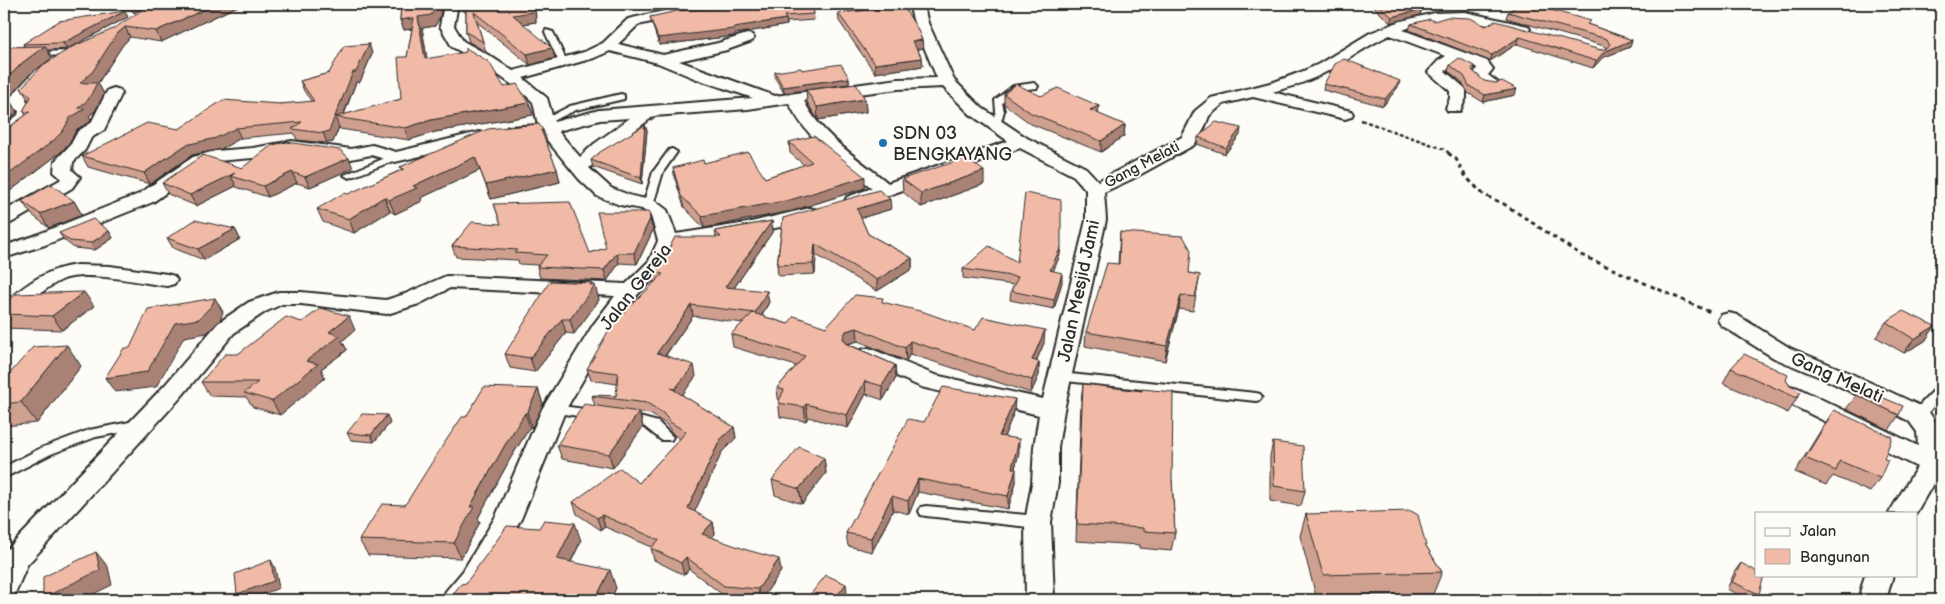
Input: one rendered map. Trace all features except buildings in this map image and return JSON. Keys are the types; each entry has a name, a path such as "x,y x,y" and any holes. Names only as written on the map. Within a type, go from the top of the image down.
{"street":[{"path":"451,4 447,26 457,44 485,59 527,88 540,101 546,125 579,168 604,192 627,201 648,205 660,214 668,241"},
{"path":"916,4 921,24 947,82 976,111 1021,142 1080,172 1095,189"},
{"path":"509,77 563,62 608,46 632,22 695,10"},
{"path":"1250,92 1280,85 1306,75 1324,67 1375,36 1406,24 1435,17 1465,16 1537,33"},
{"path":"1390,30 1482,64 1485,68 1480,75 1484,81 1492,84"},
{"path":"663,60 722,47 747,38"},
{"path":"608,46 663,60 699,75 775,101"},
{"path":"4,134 25,117 28,109 20,105 18,98 26,87 43,71 79,50"},
{"path":"1454,108 1458,98 1458,89 1436,72 1442,64 1457,55"},
{"path":"4,252 38,241 146,198 199,161 216,156 253,153 292,146 351,154 372,150 394,157 426,152 488,135 599,115 775,101 898,84 947,82"},
{"name":"Gang Melati","path":"1095,189 1126,175 1188,141 1196,129 1202,114 1218,101 1250,92 1289,99 1344,114"},
{"path":"4,219 66,184 71,177 63,172 64,161 79,146 84,135 98,126 114,93"},
{"path":"794,98 798,108 820,133 885,190"},
{"path":"579,168 600,148 650,110"},
{"name":"Jalan Gereja","path":"456,600 473,579 508,519 554,409 604,325 631,290 658,264 668,241 747,229 797,218 885,190 1021,142"},
{"name":"Jalan Mesjid Jami","path":"1040,600 1038,522 1045,483 1046,447 1052,410 1096,220 1095,189"},
{"path":"4,314 50,278 66,271 83,270 167,280"},
{"path":"4,588 16,559 142,424 226,328 257,307 280,298 301,298 354,305 387,306 412,299 446,282 631,290"},
{"name":"Gang Melati","path":"1729,320 1782,353 1918,415"},
{"path":"857,350 929,381 1052,410"},
{"path":"1790,394 1937,466"},
{"path":"1903,512 1937,466 1929,430 1918,415"},
{"path":"1872,600 1879,576"}],"lane":[{"path":"548,32 563,62"},
{"path":"23,54 79,50"},
{"path":"996,125 1000,111 998,102 1016,88 1034,86"},
{"path":"546,125 573,108 621,97"},
{"path":"648,205 658,172 672,152"},
{"path":"349,175 394,157"},
{"path":"1060,377 1256,397"},
{"path":"1918,415 1941,390"},
{"path":"554,409 649,422 660,429 666,437"},
{"path":"4,473 46,451 94,432 142,424"},
{"path":"926,512 945,512 1038,522"}],"path":[{"path":"1344,114 1444,149 1456,159 1466,176 1484,194 1504,204 1581,254 1618,273 1729,320"}],"place":[{"name":"SDN 03 BENGKAYANG","path":"883,143"}]}
